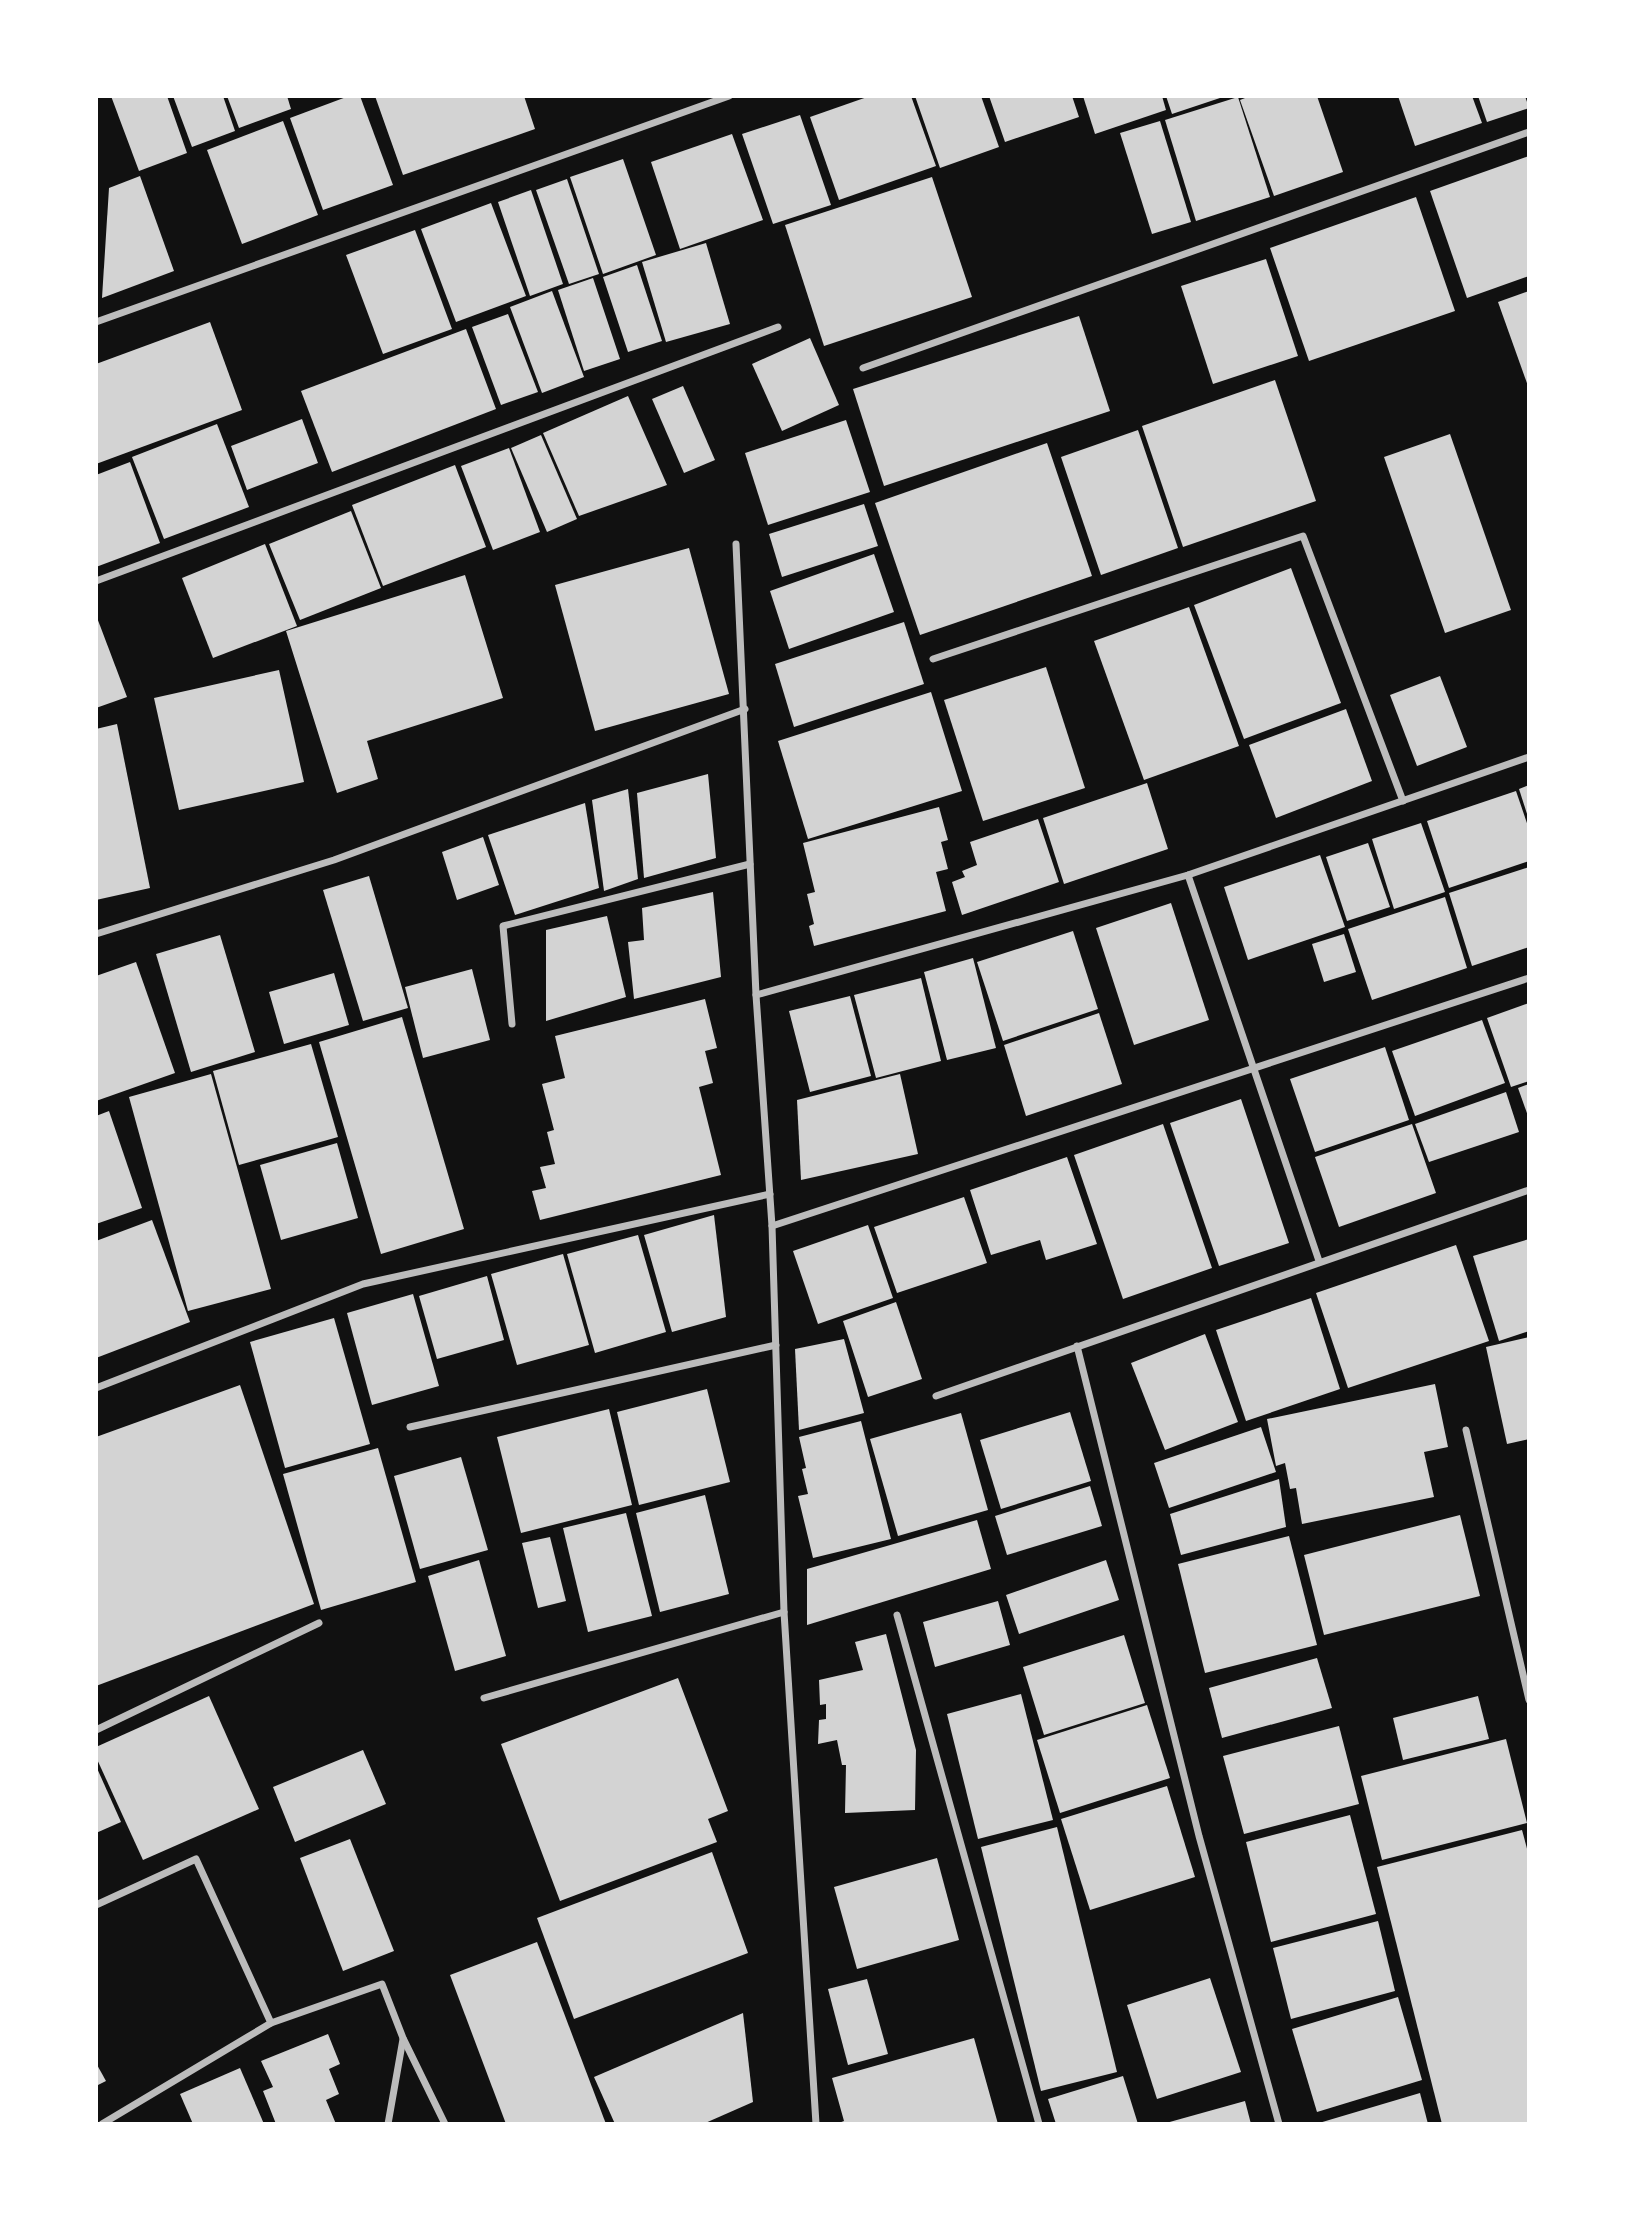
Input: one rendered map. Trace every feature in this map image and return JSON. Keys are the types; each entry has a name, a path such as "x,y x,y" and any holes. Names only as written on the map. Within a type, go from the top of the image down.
{"street":[{"path":"96,322 729,96"},
{"path":"863,368 1529,132"},
{"path":"96,580 778,327"},
{"path":"933,659 1303,536 1404,801"},
{"path":"736,544 756,995 772,1226 784,1612 816,2124"},
{"path":"96,934 334,860 745,709"},
{"path":"756,995 1188,875 1529,757"},
{"path":"512,1024 503,926 750,864"},
{"path":"1188,875 1320,1261"},
{"path":"772,1226 1529,978"},
{"path":"936,1396 1529,1190"},
{"path":"96,1388 363,1284 770,1194"},
{"path":"410,1427 776,1345"},
{"path":"1077,1346 1199,1836 1279,2124"},
{"path":"1466,1430 1529,1699"},
{"path":"484,1698 784,1612"},
{"path":"897,1615 1039,2124"},
{"path":"96,1730 319,1623"},
{"path":"96,1905 196,1859 271,2023"},
{"path":"102,2124 271,2023 382,1984 403,2038 445,2124"},
{"path":"388,2124 403,2038"}],"building":[{"path":"111,96 167,96 187,153 139,171"},
{"path":"173,96 223,96 235,131 192,147"},
{"path":"227,96 287,96 291,109 239,128"},
{"path":"349,96 360,96 393,185 323,210 290,118"},
{"path":"375,96 524,96 535,129 403,175"},
{"path":"870,96 911,96 936,166 839,200 810,117"},
{"path":"915,96 981,96 999,147 940,168"},
{"path":"989,96 1072,96 1079,117 1005,142"},
{"path":"1083,96 1162,96 1166,110 1095,134"},
{"path":"1166,96 1223,96 1223,97 1172,114"},
{"path":"1250,96 1317,96 1343,172 1274,196 1240,100"},
{"path":"1398,96 1472,96 1482,123 1415,146"},
{"path":"1478,96 1525,96 1529,108 1487,122"},
{"path":"1238,97 1270,197 1196,221 1165,120"},
{"path":"800,115 831,205 773,224 742,134"},
{"path":"283,121 318,215 242,244 207,150"},
{"path":"1160,121 1191,222 1152,234 1120,133"},
{"path":"732,134 763,220 680,249 651,162"},
{"path":"1529,156 1529,276 1467,298 1430,191"},
{"path":"623,159 656,255 603,274 570,177"},
{"path":"140,176 174,271 102,298 109,188"},
{"path":"932,177 972,297 824,346 785,225"},
{"path":"567,179 599,274 569,284 536,190"},
{"path":"531,190 563,284 530,296 498,202"},
{"path":"1416,197 1455,311 1309,361 1270,248"},
{"path":"491,203 526,296 456,322 421,229"},
{"path":"415,230 452,329 383,354 346,255"},
{"path":"706,243 730,324 666,342 642,262"},
{"path":"1266,259 1298,356 1213,384 1181,286"},
{"path":"637,265 662,341 628,352 603,277"},
{"path":"593,278 620,359 584,371 558,290"},
{"path":"552,291 584,377 542,393 510,307"},
{"path":"1529,291 1529,386 1528,386 1498,302"},
{"path":"508,314 538,392 501,405 472,327"},
{"path":"1079,316 1110,411 884,486 853,389"},
{"path":"210,322 242,410 96,464 96,364"},
{"path":"466,329 496,409 332,472 301,391"},
{"path":"810,338 839,405 782,431 752,364"},
{"path":"1275,380 1316,501 1183,547 1142,426"},
{"path":"683,386 715,460 684,473 652,399"},
{"path":"628,396 667,485 579,516 543,433"},
{"path":"302,419 318,463 247,490 231,446"},
{"path":"846,420 870,492 768,525 745,453"},
{"path":"217,424 249,507 164,539 132,457"},
{"path":"1138,430 1178,548 1101,575 1061,457"},
{"path":"1450,434 1511,610 1445,633 1384,457"},
{"path":"541,435 577,519 547,532 511,448"},
{"path":"1047,443 1092,576 920,635 875,503"},
{"path":"509,448 540,532 493,550 461,466"},
{"path":"130,462 160,543 96,567 96,475"},
{"path":"455,465 486,547 383,586 352,505"},
{"path":"864,504 878,546 782,577 769,534"},
{"path":"351,511 381,588 300,620 269,544"},
{"path":"265,544 297,626 213,658 182,578"},
{"path":"689,548 729,694 595,731 555,585"},
{"path":"874,554 894,612 789,649 770,591"},
{"path":"1291,568 1341,703 1244,739 1194,605"},
{"path":"465,575 503,698 367,741 378,779 337,793 286,631"},
{"path":"1189,607 1239,746 1144,780 1094,641"},
{"path":"96,615 127,697 96,708"},
{"path":"904,622 924,684 794,727 775,664"},
{"path":"1046,667 1085,788 983,821 944,700"},
{"path":"279,670 304,782 179,810 154,698"},
{"path":"1440,676 1467,747 1417,766 1390,695"},
{"path":"931,692 962,791 808,839 778,741"},
{"path":"1346,709 1372,781 1276,818 1249,745"},
{"path":"117,724 150,888 96,900 96,729"},
{"path":"708,774 716,858 644,878 637,793"},
{"path":"1147,783 1168,849 1064,884 1043,818"},
{"path":"1529,785 1529,817 1528,817 1519,789"},
{"path":"628,789 638,879 604,891 592,800"},
{"path":"1516,791 1529,829 1529,861 1449,888 1427,821"},
{"path":"585,803 599,888 515,915 488,835"},
{"path":"939,807 948,840 941,842 948,869 936,872 946,911 814,946 809,926 814,924 807,894 815,892 803,843"},
{"path":"1038,819 1059,882 962,915 952,882 965,877 962,871 977,865 970,842"},
{"path":"1421,823 1445,892 1394,909 1372,839"},
{"path":"483,837 499,885 457,900 442,852"},
{"path":"1368,843 1390,907 1347,921 1326,857"},
{"path":"1320,855 1345,927 1248,960 1224,887"},
{"path":"1529,867 1529,947 1472,966 1449,893"},
{"path":"369,876 408,1008 363,1021 323,890"},
{"path":"713,892 721,977 634,999 628,942 644,940 642,908"},
{"path":"1445,897 1467,968 1372,1000 1348,929"},
{"path":"1171,903 1209,1020 1134,1045 1096,928"},
{"path":"607,916 626,997 546,1021 546,930"},
{"path":"1073,931 1098,1009 1003,1041 977,962"},
{"path":"1344,934 1356,972 1324,982 1312,944"},
{"path":"220,935 255,1052 191,1072 156,954"},
{"path":"973,958 996,1048 947,1060 924,972"},
{"path":"136,962 175,1073 96,1101 96,976"},
{"path":"472,969 490,1040 423,1058 405,987"},
{"path":"334,973 349,1025 284,1044 269,992"},
{"path":"921,978 941,1061 876,1078 854,995"},
{"path":"850,996 871,1076 810,1092 789,1011"},
{"path":"705,999 717,1048 705,1051 713,1083 699,1087 721,1175 540,1220 532,1191 546,1188 540,1167 555,1164 547,1132 554,1130 542,1084 565,1078 555,1036"},
{"path":"1529,1003 1529,1081 1511,1087 1487,1018"},
{"path":"1099,1013 1122,1084 1026,1116 1004,1045"},
{"path":"402,1017 464,1229 381,1254 319,1042"},
{"path":"1482,1020 1505,1083 1415,1116 1392,1051"},
{"path":"311,1044 338,1137 239,1165 213,1071"},
{"path":"1385,1047 1409,1120 1315,1152 1290,1079"},
{"path":"211,1074 271,1289 188,1311 129,1097"},
{"path":"900,1074 918,1154 801,1180 797,1100"},
{"path":"1529,1084 1529,1116 1528,1116 1518,1088"},
{"path":"1506,1092 1519,1132 1429,1162 1415,1124"},
{"path":"1241,1099 1289,1243 1219,1266 1170,1123"},
{"path":"109,1111 142,1208 96,1224 96,1116"},
{"path":"1163,1124 1212,1268 1123,1299 1074,1155"},
{"path":"1412,1124 1436,1193 1339,1227 1315,1157"},
{"path":"337,1143 358,1218 281,1240 260,1165"},
{"path":"1067,1157 1097,1244 1046,1260 1040,1240 991,1255 970,1190"},
{"path":"964,1197 987,1263 897,1293 874,1227"},
{"path":"714,1215 726,1317 672,1332 644,1235"},
{"path":"152,1220 190,1322 96,1358 96,1241"},
{"path":"868,1225 893,1298 818,1324 793,1251"},
{"path":"638,1235 666,1332 595,1353 567,1254"},
{"path":"1529,1239 1529,1331 1499,1341 1473,1256"},
{"path":"1456,1245 1489,1341 1348,1388 1316,1293"},
{"path":"563,1254 589,1345 517,1365 491,1274"},
{"path":"487,1276 504,1340 437,1359 419,1296"},
{"path":"413,1294 439,1386 372,1405 347,1313"},
{"path":"1311,1298 1340,1389 1246,1421 1216,1330"},
{"path":"896,1302 922,1379 868,1397 843,1321"},
{"path":"334,1318 370,1444 285,1468 250,1342"},
{"path":"1205,1334 1238,1422 1165,1450 1131,1363"},
{"path":"1529,1337 1529,1439 1507,1444 1486,1347"},
{"path":"844,1339 864,1413 799,1430 795,1349"},
{"path":"1435,1384 1448,1447 1424,1452 1434,1497 1302,1524 1296,1488 1290,1489 1285,1463 1276,1466 1267,1419"},
{"path":"240,1385 314,1604 96,1686 96,1437"},
{"path":"707,1389 730,1482 639,1505 617,1412"},
{"path":"609,1409 632,1505 521,1533 497,1437"},
{"path":"1070,1412 1091,1481 1001,1509 980,1440"},
{"path":"961,1413 988,1510 898,1536 870,1439"},
{"path":"861,1421 891,1539 813,1558 798,1496 808,1494 799,1437"},
{"path":"1261,1427 1276,1472 1169,1508 1154,1463"},
{"path":"378,1448 416,1582 321,1610 283,1474"},
{"path":"461,1457 488,1550 420,1569 394,1476"},
{"path":"1279,1479 1286,1527 1181,1555 1170,1514"},
{"path":"1090,1486 1102,1526 1007,1555 995,1516"},
{"path":"705,1495 729,1594 660,1612 636,1513"},
{"path":"626,1513 652,1616 588,1632 563,1528"},
{"path":"1460,1515 1480,1596 1324,1635 1304,1555"},
{"path":"977,1520 991,1569 807,1625 807,1569"},
{"path":"1289,1536 1317,1645 1205,1673 1178,1564"},
{"path":"550,1537 566,1601 538,1608 522,1543"},
{"path":"479,1560 506,1656 455,1671 428,1576"},
{"path":"1106,1560 1119,1600 1019,1634 1006,1595"},
{"path":"998,1601 1010,1645 935,1667 923,1622"},
{"path":"886,1634 916,1750 915,1810 845,1813 846,1765 842,1765 837,1740 818,1744 819,1720 826,1719 826,1704 820,1705 819,1680 863,1670 855,1642"},
{"path":"1124,1635 1145,1703 1044,1735 1023,1667"},
{"path":"1317,1658 1332,1708 1222,1738 1209,1688"},
{"path":"678,1678 728,1811 708,1819 717,1842 560,1901 501,1744"},
{"path":"1021,1694 1053,1820 978,1839 947,1714"},
{"path":"209,1696 259,1809 143,1860 96,1757 96,1747"},
{"path":"1478,1696 1489,1739 1403,1760 1393,1718"},
{"path":"1147,1705 1170,1778 1060,1813 1037,1740"},
{"path":"1339,1726 1359,1804 1244,1834 1223,1756"},
{"path":"1506,1739 1527,1823 1382,1860 1361,1776"},
{"path":"363,1750 386,1804 295,1842 273,1787"},
{"path":"96,1766 121,1822 96,1833"},
{"path":"1167,1786 1195,1877 1090,1910 1061,1819"},
{"path":"1350,1815 1376,1914 1271,1942 1246,1842"},
{"path":"1057,1827 1117,2072 1041,2091 981,1847"},
{"path":"1522,1830 1529,1856 1529,2124 1442,2124 1377,1867"},
{"path":"350,1839 394,1951 343,1971 300,1858"},
{"path":"712,1852 748,1953 574,2019 537,1918"},
{"path":"937,1858 959,1940 857,1969 834,1887"},
{"path":"1378,1921 1395,1991 1291,2019 1273,1948"},
{"path":"537,1942 606,2124 506,2124 450,1975"},
{"path":"1210,1978 1241,2072 1157,2099 1127,2005"},
{"path":"867,1979 888,2054 848,2065 828,1989"},
{"path":"1398,1997 1422,2080 1317,2112 1292,2029"},
{"path":"743,2013 753,2102 703,2124 615,2124 594,2077"},
{"path":"328,2034 340,2064 329,2069 339,2094 326,2100 336,2124 276,2124 263,2091 273,2087 261,2061"},
{"path":"974,2038 998,2124 836,2124 844,2121 832,2078"},
{"path":"96,2063 106,2081 96,2086"},
{"path":"240,2068 264,2124 193,2124 180,2094"},
{"path":"1123,2076 1138,2124 1056,2124 1048,2099"},
{"path":"1420,2093 1428,2124 1319,2124 1319,2123"},
{"path":"1245,2101 1251,2124 1166,2123"}]}
